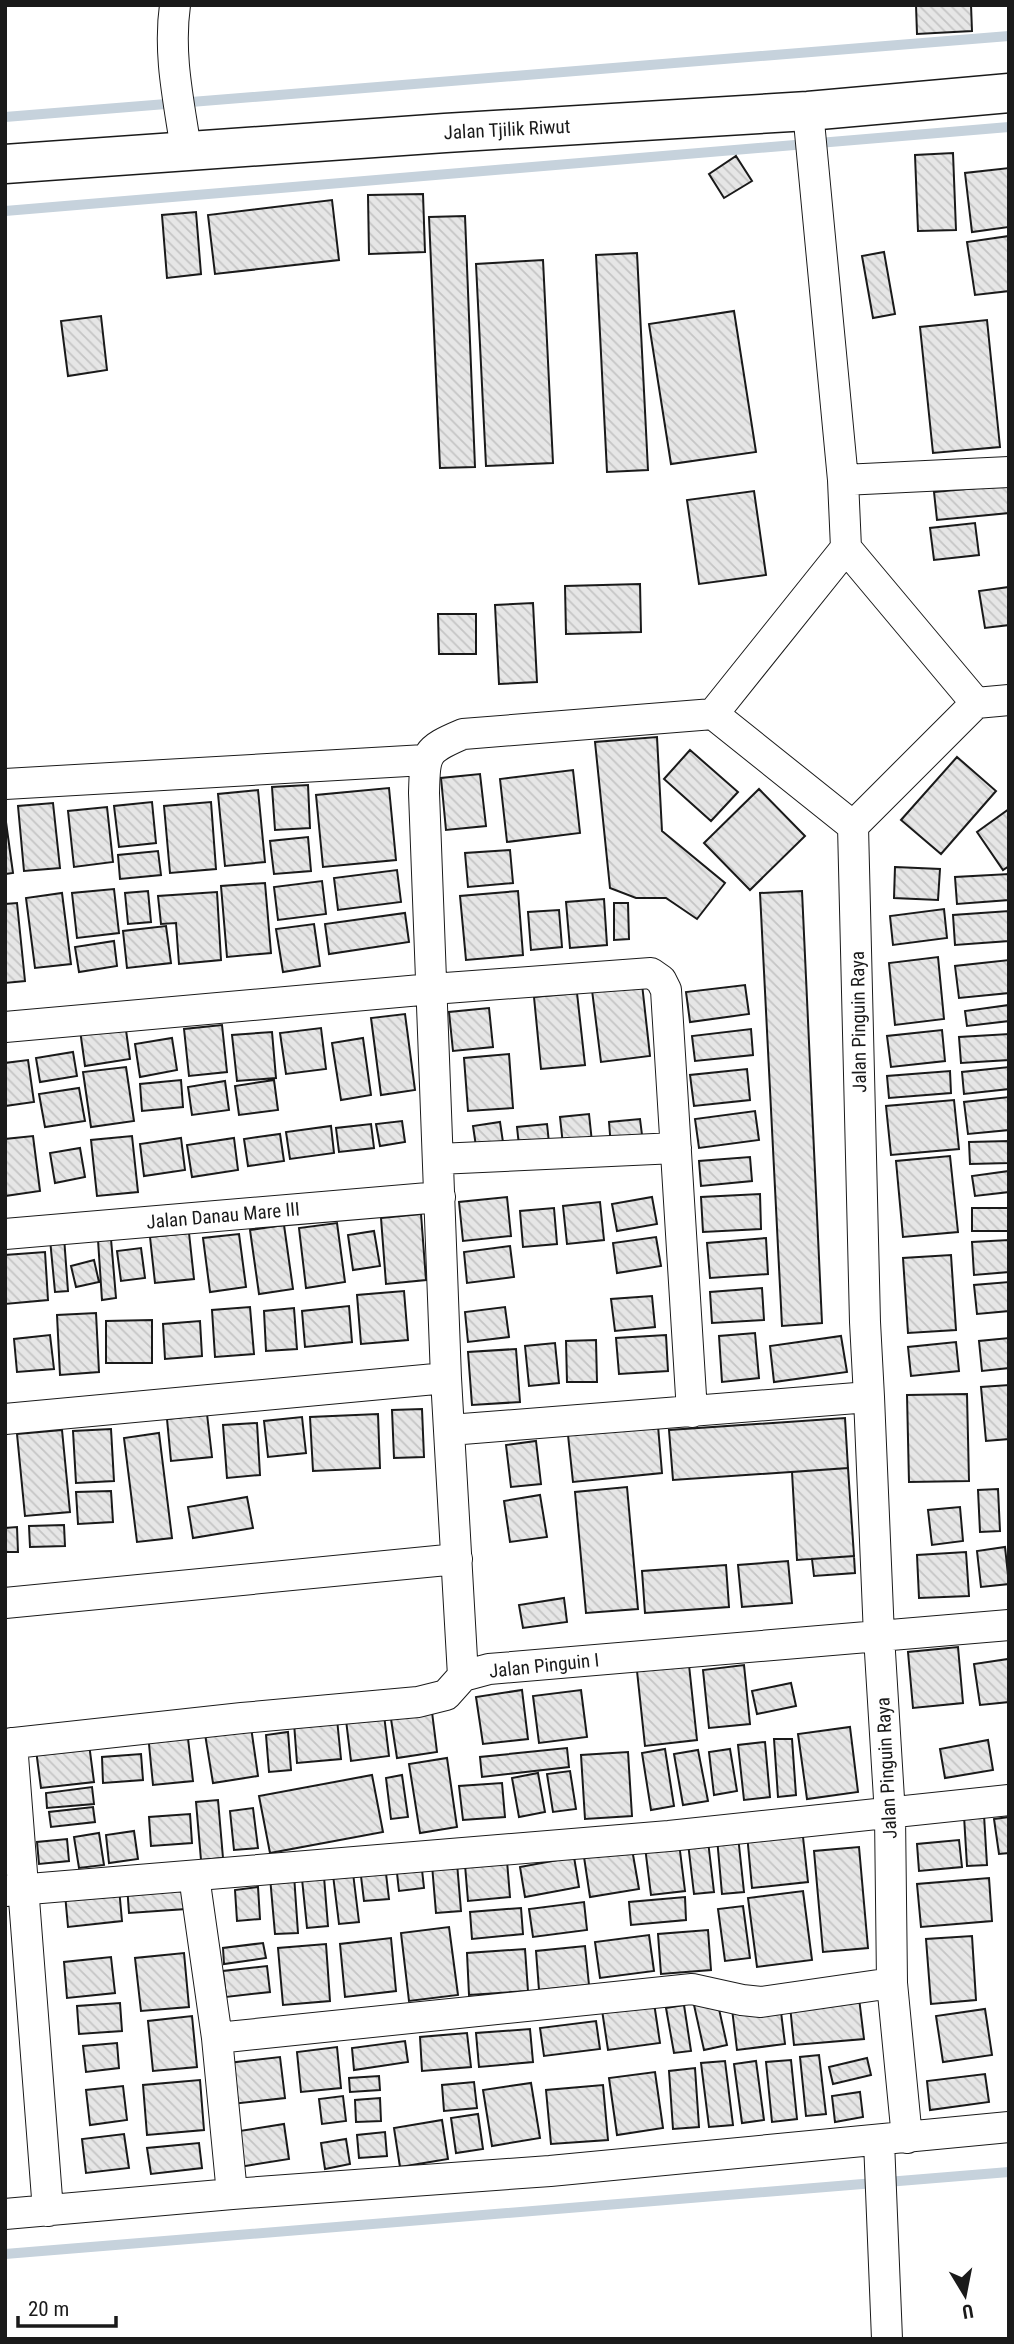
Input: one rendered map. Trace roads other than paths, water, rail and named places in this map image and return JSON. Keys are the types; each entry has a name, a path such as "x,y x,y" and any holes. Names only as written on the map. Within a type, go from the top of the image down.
{"highway":[{"name":"Jalan Tjilik Riwut","path":"5,164 808,111 1009,93"}],"street":[{"path":"175,5 171,30 172,57 187,150"},
{"path":"808,111 843,480 846,548 976,702"},
{"path":"843,480 1009,472"},
{"path":"713,713 846,548"},
{"path":"463,1676 446,1378 424,793 425,760 439,744 463,734 713,713 853,826 976,702 1009,700"},
{"path":"5,784 425,760"},
{"name":"Jalan Pinguin Raya","path":"853,826 864,1322 890,1815 893,2139 887,2339"},
{"path":"5,1027 432,989 651,973 661,980 666,990 692,1412"},
{"path":"438,1159 676,1148"},
{"name":"Jalan Danau Mare III","path":"5,1234 440,1196"},
{"path":"5,1419 446,1378"},
{"path":"450,1430 869,1397"},
{"path":"5,1603 457,1559"},
{"name":"Jalan Pinguin I","path":"9,1744 418,1702 446,1695 463,1676 489,1669 1009,1625"},
{"path":"9,1744 15,1890 48,2211"},
{"path":"15,1890 669,1836 890,1815 1009,1800"},
{"path":"194,1876 217,2038 232,2194"},
{"path":"217,2038 692,1989 761,2002 892,1983"},
{"path":"5,2214 550,2171 1009,2127"}],"waterway":[{"path":"5,117 1009,36"},
{"path":"5,211 1009,127"},
{"path":"5,2254 1009,2172"}]}
